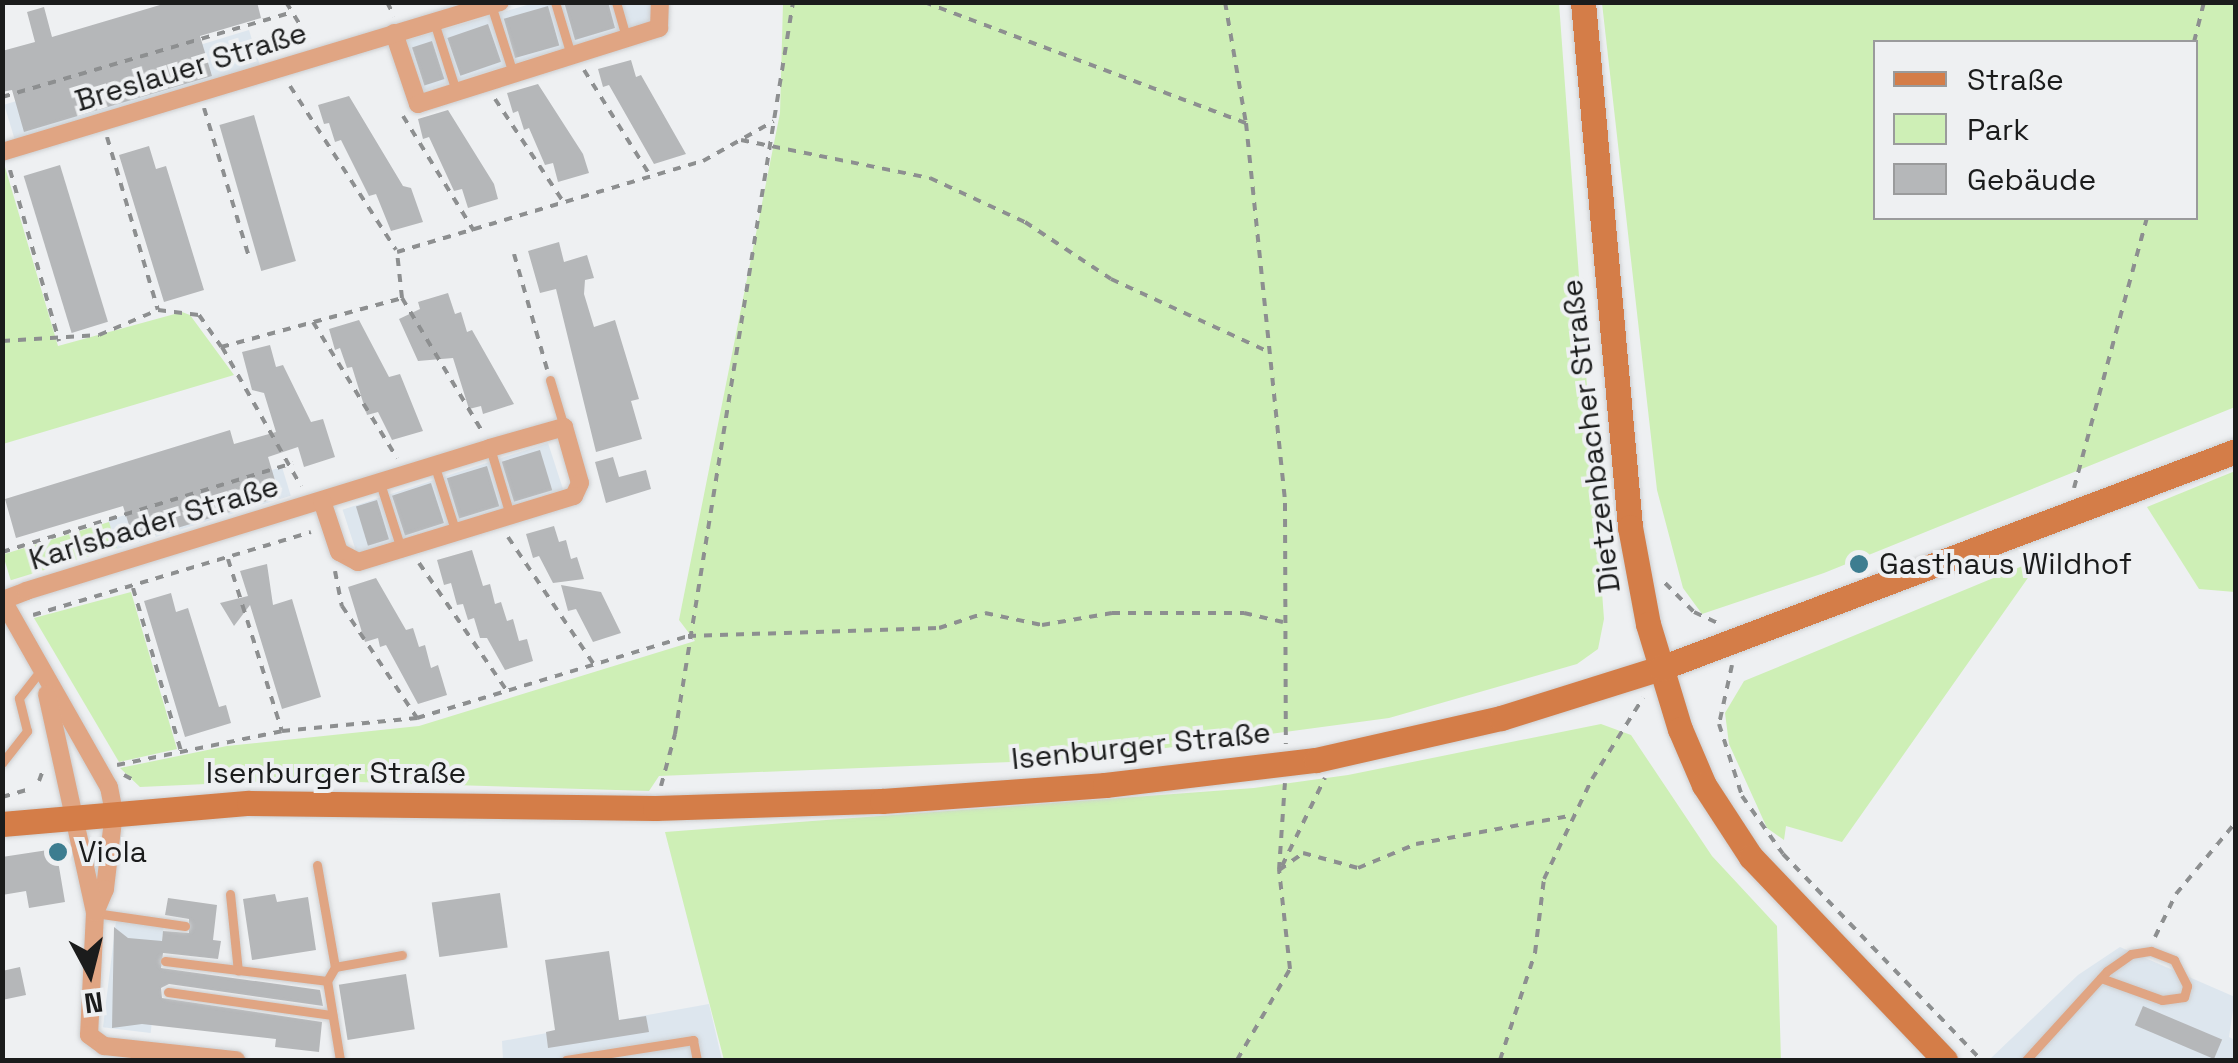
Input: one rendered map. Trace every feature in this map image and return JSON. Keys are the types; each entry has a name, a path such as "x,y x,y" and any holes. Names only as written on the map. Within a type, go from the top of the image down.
{"main road":[{"name":"Dietzenbacher Straße","path":"1582,2 1615,407 1635,558 1661,668 1692,758 1736,837 1945,1060"},
{"name":"Isenburger Straße","path":"2,824 249,803 655,808 1012,792 1316,760 1501,718 1661,668 2236,451"}],"street":[{"path":"394,32 418,104 662,26 660,2"},
{"name":"Breslauer Straße","path":"4,152 496,4"},
{"path":"338,552 358,562 578,492 564,427"},
{"name":"Karlsbader Straße","path":"4,604 564,427"},
{"name":"Karlsbader Straße","path":"314,503 330,527 338,552"},
{"path":"4,604 40,672 93,751 114,812 105,890 95,913 86,1018 95,1042 231,1060"},
{"path":"40,672 95,913"}],"lane":[{"path":"554,2 573,54"},
{"path":"616,2 626,38"},
{"path":"496,4 513,73"},
{"path":"434,22 456,92"},
{"path":"550,380 564,427"},
{"path":"490,448 504,518"},
{"path":"435,467 456,533"},
{"path":"380,484 404,548"},
{"path":"2,763 27,731 19,698 40,672"},
{"path":"317,865 335,966 327,982 340,1060"},
{"path":"230,894 238,971"},
{"path":"95,913 185,926"},
{"path":"2026,1060 2101,978 2121,958 2151,952 2181,966 2184,997 2143,996 2101,978"},
{"path":"335,966 402,955"},
{"path":"165,961 327,982"},
{"path":"168,992 332,1015"},
{"path":"566,1060 693,1040 696,1060"}],"path":[{"path":"286,2 320,58"},
{"path":"655,808 675,734 792,2"},
{"path":"924,2 1246,123"},
{"path":"1225,2 1246,123 1286,502 1286,765 1279,870 1290,968 1237,1060"},
{"path":"2194,40 2204,2"},
{"path":"2,97 293,12"},
{"path":"573,54 651,177"},
{"path":"280,70 397,252 402,298 490,448"},
{"path":"484,83 564,204"},
{"path":"200,94 249,257"},
{"path":"418,104 400,112 474,231"},
{"path":"397,252 703,162 774,120"},
{"path":"103,122 158,310"},
{"path":"738,139 768,150 930,178 1025,222 1111,279 1269,352"},
{"path":"4,152 59,341"},
{"path":"2067,517 2146,220"},
{"path":"514,254 550,380"},
{"path":"221,347 402,298"},
{"path":"2,341 59,341 99,335 158,310 199,315 314,503"},
{"path":"313,322 408,475"},
{"path":"2,552 293,463"},
{"path":"504,518 595,666"},
{"path":"4,604 28,616 330,527"},
{"path":"404,548 507,692"},
{"path":"338,552 334,568 342,606 417,718"},
{"path":"228,557 282,731"},
{"path":"1635,558 1694,612 1716,617 1734,674 1719,706 1719,724 1742,796 1783,854 1981,1060"},
{"path":"132,586 182,751"},
{"path":"115,765 282,731 417,718 688,636 939,628 985,612 1042,626 1112,613 1244,613 1283,622"},
{"path":"1500,1060 1535,953 1544,878 1574,815 1661,668"},
{"path":"1279,870 1328,784 1316,760"},
{"path":"2,798 30,789"},
{"path":"1279,870 1303,853 1358,868 1416,844 1574,815"},
{"path":"2151,952 2167,906 2236,822"}],"shaded area":[{"path":"534,3 653,3 659,20 419,92 404,41"},
{"path":"249,30 260,67 16,142 4,105"},
{"path":"548,443 563,490 358,556 343,510"},
{"path":"282,467 291,496 117,549 108,520"},
{"path":"116,921 164,927 151,1033 103,1027"},
{"path":"2120,947 2235,997 2229,1037 2235,1040 2235,1060 1990,1059 2078,975"},
{"path":"709,1004 722,1060 503,1060 502,1041"}],"green space":[{"path":"783,3 1559,3 1604,619 1598,649 1577,664 1389,718 1084,759 659,776 649,791 293,780 140,787 120,768 227,746 419,726 695,641 679,620 780,113"},
{"path":"1602,3 2235,3 2235,407 1824,573 1702,614 1683,588 1657,490"},
{"path":"5,167 58,346 182,312 190,315 234,375 3,444"},
{"path":"2235,471 2235,592 2199,589 2147,507"},
{"path":"109,522 117,548 11,580 3,554"},
{"path":"2042,558 1842,842 1786,826 1784,840 1767,828 1729,744 1725,713 1744,681"},
{"path":"131,592 177,749 119,762 34,618"},
{"path":"1601,724 1631,735 1712,856 1777,926 1781,1060 724,1060 665,832 1254,788 1348,775"}],"building":[{"path":"170,2 257,2 261,18 200,36 212,76 24,132 12,90 2,92 2,51 35,42 27,12 44,7 52,37"},
{"path":"564,2 608,2 615,28 575,40"},
{"path":"548,6 559,45 515,58 504,19"},
{"path":"488,24 501,62 460,76 447,38"},
{"path":"432,41 444,79 424,86 412,47"},
{"path":"631,60 636,77 641,75 686,154 654,164 609,85 603,87 598,69"},
{"path":"538,84 583,154 589,173 558,182 553,163 545,165 529,128 524,130 518,111 513,113 507,93"},
{"path":"349,96 403,186 411,188 423,222 391,231 376,194 369,196 341,140 335,142 329,123 324,124 318,105"},
{"path":"448,110 494,184 498,199 468,208 462,189 454,191 429,137 423,139 418,119"},
{"path":"254,115 296,261 261,271 219,125"},
{"path":"149,146 156,169 166,166 204,290 164,302 119,155"},
{"path":"60,165 108,322 72,333 24,176"},
{"path":"559,242 564,262 587,255 594,278 585,280 584,294 594,327 615,320 639,399 631,401 642,439 596,452 556,289 540,293 528,251"},
{"path":"448,293 455,314 461,312 467,332 472,330 514,404 483,414 481,406 469,409 453,358 418,361 399,319 420,309 418,302"},
{"path":"359,320 389,377 400,374 423,431 392,440 378,412 367,415 352,367 347,368 340,348 335,350 329,329"},
{"path":"270,345 276,367 283,365 311,422 323,419 335,457 304,467 298,447 268,457 280,497 134,541 123,506 16,538 5,499 230,430 234,444 276,432 264,393 252,390 242,352"},
{"path":"540,450 552,490 514,502 502,462"},
{"path":"613,457 619,477 646,470 651,489 606,503 595,462"},
{"path":"487,466 499,506 459,518 447,478"},
{"path":"431,483 444,523 405,536 392,496"},
{"path":"377,500 389,539 368,546 356,506"},
{"path":"554,526 559,542 566,540 571,559 577,557 584,579 553,583 539,556 533,558 526,534"},
{"path":"472,550 483,586 490,584 495,604 501,602 507,621 513,619 519,641 527,639 533,661 505,670 487,638 480,638 474,618 468,620 463,604 457,605 451,583 444,585 437,560"},
{"path":"267,564 273,605 292,599 321,697 282,709 250,605 234,626 220,603 248,596 240,571"},
{"path":"376,578 406,630 413,628 419,647 425,645 431,668 438,665 447,695 418,704 386,645 380,647 378,638 365,642 348,587"},
{"path":"561,585 601,592 621,633 593,642 576,609 568,611"},
{"path":"171,593 176,612 188,608 219,707 226,705 231,723 185,737 144,601"},
{"path":"48,850 57,855 65,902 29,908 26,891 2,895 2,857"},
{"path":"500,893 508,947 439,957 432,903"},
{"path":"275,894 277,902 308,897 316,950 252,960 243,899"},
{"path":"168,898 217,905 213,940 221,941 218,959 163,953 161,968 320,990 323,1006 169,984 161,988 162,998 322,1022 319,1052 275,1047 276,1039 142,1024 112,1028 114,927 128,938 162,941 163,931 189,933 189,919 165,915"},
{"path":"609,951 619,1020 646,1016 649,1032 548,1048 546,1032 555,1030 545,960"},
{"path":"20,967 26,995 2,1000 2,971"},
{"path":"406,974 415,1029 348,1040 339,985"},
{"path":"2143,1006 2222,1040 2214,1059 2135,1025"}],"place":[{"name":"Gasthaus Wildhof","path":"1859,564"},
{"name":"Viola","path":"58,852"}]}
